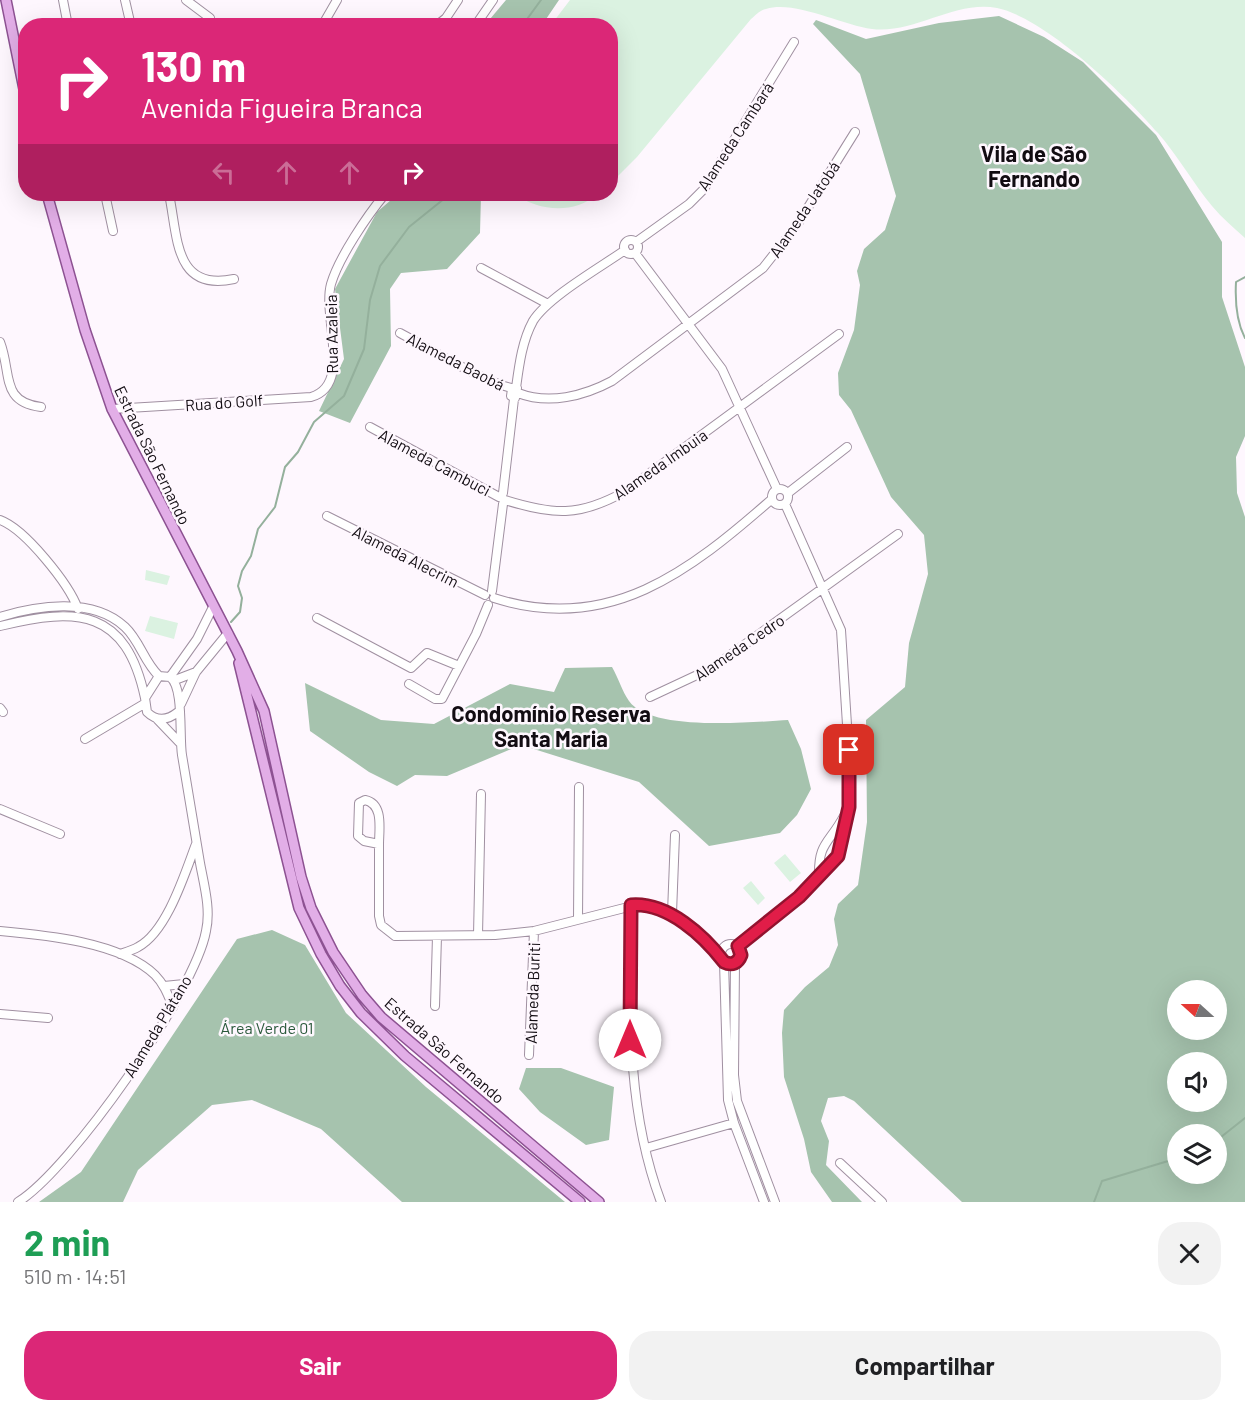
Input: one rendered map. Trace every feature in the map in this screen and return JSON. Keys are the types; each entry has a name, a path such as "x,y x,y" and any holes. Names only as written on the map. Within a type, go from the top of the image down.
{"main road":[{"path":"6,0 18,59"},
{"name":"Estrada São Fernando","path":"49,201 85,330 112,409 228,633 264,711 301,877 311,908 345,971 381,1017 415,1048 599,1202"},
{"name":"Estrada São Fernando","path":"237,651 299,908 315,944 340,986 361,1013 405,1056 580,1202"}],"street":[{"path":"63,0 66,18"},
{"path":"124,0 129,18"},
{"path":"186,0 210,18"},
{"path":"327,18 337,0"},
{"path":"446,18 458,0"},
{"path":"481,18 493,0"},
{"name":"Alameda Cambará","path":"636,242 688,204 704,189 794,42"},
{"name":"Alameda Jatobá","path":"515,392 547,399 594,391 612,381 763,268 797,225 855,132"},
{"path":"107,201 113,231"},
{"path":"170,201 182,255 192,274 210,282 234,279"},
{"name":"Rua Azaleia","path":"331,382 334,374 329,309 331,282 356,237 380,201"},
{"path":"409,684 435,699 442,699 490,597 515,392 526,337 534,320 548,304 625,250 627,242 636,242 639,248 635,254"},
{"path":"625,250 628,254 635,254"},
{"path":"635,254 722,369 777,489"},
{"path":"481,268 548,304"},
{"name":"Alameda Baobá","path":"400,333 515,392"},
{"name":"Alameda Imbuia","path":"503,499 558,513 600,506 624,492 839,334"},
{"path":"0,342 11,393 26,406 41,408"},
{"name":"Rua do Golf","path":"112,409 311,397 325,391 331,382"},
{"name":"Alameda Cambuci","path":"370,427 503,499"},
{"path":"788,493 847,447"},
{"path":"777,489 784,489 788,493 789,498 785,504 778,505 772,499 777,489"},
{"name":"Alameda Alecrim","path":"327,516 490,597 536,608 577,609 618,602 678,573 738,529 772,499"},
{"path":"738,946 819,877 838,856 849,807 850,772 843,651 835,613 785,504"},
{"path":"0,520 12,524 39,551 78,607 79,617"},
{"name":"Alameda Cedro","path":"650,697 712,669 898,534"},
{"path":"172,679 197,639 213,606"},
{"path":"0,617 39,608 78,607 104,615 124,626 150,667 159,676 172,679 196,672"},
{"path":"0,626 39,616 79,617 99,622 113,631 134,663 147,712 180,743"},
{"path":"316,618 411,668 427,653 434,653 459,666"},
{"path":"157,719 171,717 179,709 196,672 228,633"},
{"path":"85,738 144,701 159,676"},
{"path":"172,679 179,690 179,709"},
{"name":"Alameda Plátano","path":"18,1202 48,1178 87,1132 173,1007 197,958 207,930 207,908 180,743 179,709"},
{"path":"578,919 579,787"},
{"path":"478,934 481,794"},
{"path":"379,844 364,841 358,836 358,807 362,801 369,800 378,811 379,844 379,916 381,925 395,936 534,931 631,905 650,906 672,913 708,945 720,952 724,962 726,1085 734,1123 764,1202"},
{"path":"819,877 822,846 849,807"},
{"path":"0,809 60,834"},
{"path":"672,913 675,835"},
{"path":"831,836 842,839"},
{"path":"120,954 140,946 156,931 187,870 197,843"},
{"path":"819,860 829,866"},
{"path":"187,870 201,870"},
{"path":"631,905 630,1056 634,1092 661,1202"},
{"path":"0,931 69,941 120,954 136,962 164,986 173,1007"},
{"name":"Alameda Buriti","path":"530,1055 534,931"},
{"path":"435,1006 437,936"},
{"path":"720,952 726,944 732,943 738,946 741,955 735,963 734,1075 737,1101 775,1202"},
{"path":"136,962 140,946"},
{"path":"724,962 735,963"},
{"path":"164,986 184,984"},
{"path":"0,1014 48,1018"},
{"path":"734,1123 737,1101"},
{"path":"646,1148 734,1123"},
{"path":"734,1123 751,1138"},
{"path":"840,1163 882,1202"}],"green space":[{"path":"506,0 559,0 547,18 491,18"},
{"path":"570,0 1245,0 1245,238 1212,206 1158,133 1105,79 1084,60 1038,26 997,8 981,7 950,12 904,27 888,29 860,27 804,10 778,7 762,10 751,19 637,157 618,176 618,18 556,18"},
{"path":"999,16 1044,37 1083,62 1156,135 1222,242 1222,297 1245,367 1245,436 1236,457 1237,493 1245,517 1245,1202 962,1202 854,1101 844,1096 828,1098 821,1121 829,1141 826,1165 862,1202 832,1202 811,1172 804,1139 784,1077 782,1033 784,1010 805,987 829,967 838,945 834,919 838,904 858,885 867,822 866,720 905,687 909,643 928,574 924,535 891,497 851,410 839,395 838,373 854,330 860,285 857,271 864,249 885,230 896,196 860,74 813,24 816,20 866,39 939,23"},
{"path":"390,201 481,201 480,233 447,269 401,273 390,289 391,346 350,423 319,411 344,359 335,289 377,212"},
{"path":"526,201 588,201 567,208"},
{"path":"146,570 170,576 167,585 145,580"},
{"path":"150,616 178,623 174,639 145,631"},
{"path":"612,667 629,701 641,711 658,717 703,723 788,720 801,749 811,789 797,815 780,833 709,846 639,782 521,745 447,776 415,775 397,786 369,772 310,731 305,683 381,720 434,724 510,684 554,692 565,668"},
{"path":"785,854 801,873 790,882 774,863"},
{"path":"751,881 765,898 758,905 743,888"},
{"name":"Área Verde 01","path":"272,930 305,945 346,1013 426,1087 565,1202 402,1202 321,1129 252,1100 212,1105 138,1170 123,1202 39,1202 81,1172 237,939"},
{"path":"526,1068 561,1068 614,1087 609,1140 586,1145 540,1112 519,1089"}],"waterway":[{"path":"528,18 541,0"},
{"path":"231,622 240,612 242,598 238,586 242,571 251,556 258,529 275,507 285,467 298,452 314,422 344,396 364,349 370,300 380,266 409,227 441,201"},
{"path":"1245,277 1236,282 1238,318 1245,338"},
{"path":"1227,1132 1245,1118"},
{"path":"1094,1202 1102,1181 1167,1161"}],"district":[{"name":"Vila de São Fernando","path":"1034,166"},
{"name":"Condomínio Reserva Santa Maria","path":"551,726"}],"route":[{"path":"630,1040 631,905 640,904 672,913 708,945 720,952 724,962 731,964 738,961 741,955 738,946 799,897 838,856 843,843 849,807 849,750"}]}
